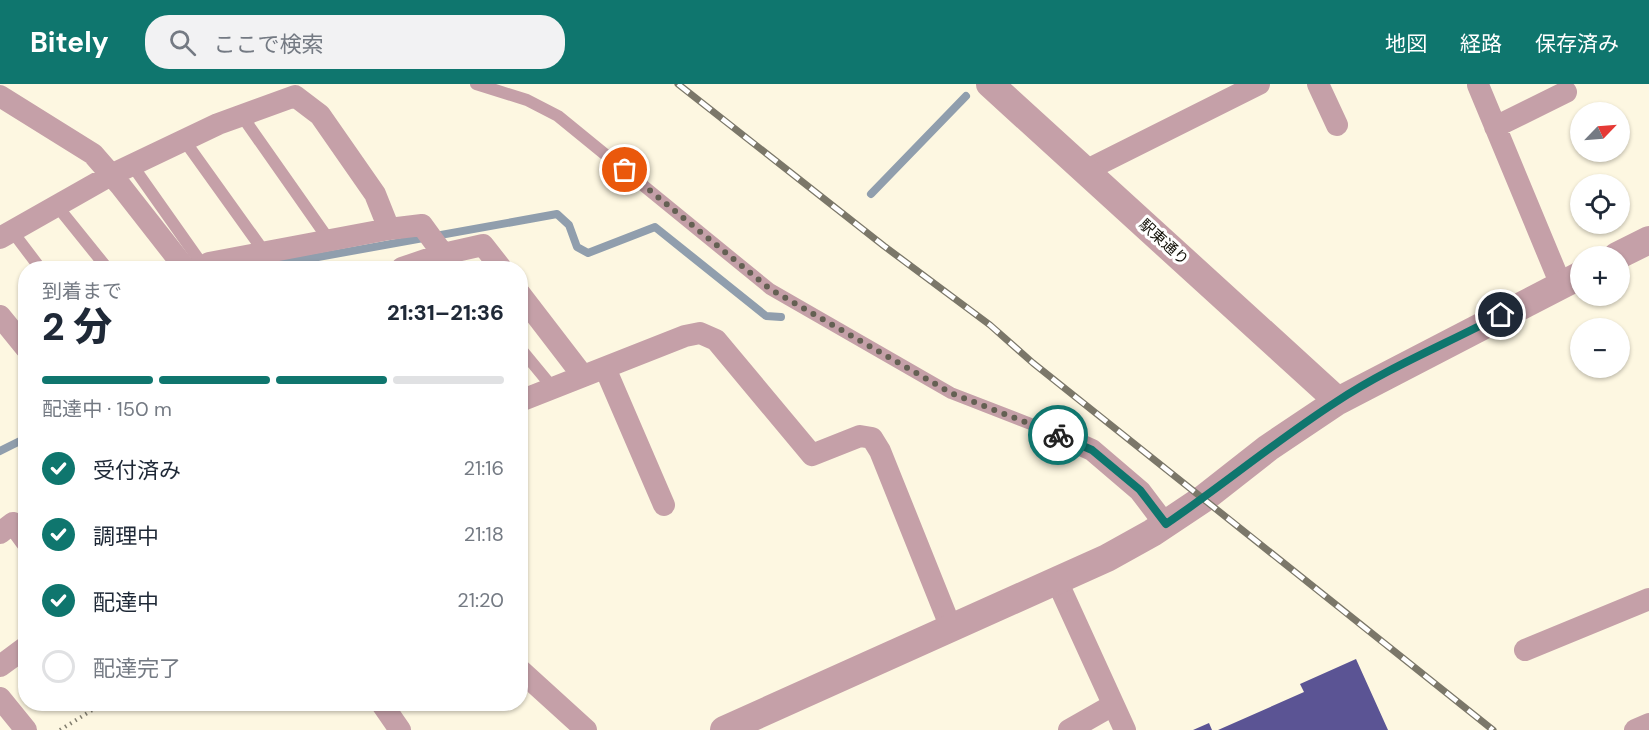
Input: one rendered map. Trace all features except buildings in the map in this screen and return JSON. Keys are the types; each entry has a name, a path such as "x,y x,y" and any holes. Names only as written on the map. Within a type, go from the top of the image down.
{"street":[{"name":"駅東通り","path":"990,84 1338,400"},
{"path":"1085,171 1218,93 1259,84"},
{"path":"1318,84 1337,125"},
{"path":"1478,85 1495,127 1570,278"},
{"path":"1495,127 1566,92"},
{"path":"0,96 93,154 191,261"},
{"path":"6,235 111,174 184,140 295,96 320,115 375,194 389,229"},
{"path":"220,261 389,229 422,225 446,258 483,245 496,261"},
{"path":"1630,250 1649,240"},
{"path":"724,730 1107,558 1166,524 1203,499 1268,448 1338,400 1570,281"},
{"path":"528,304 583,376"},
{"path":"0,316 18,338"},
{"path":"528,398 685,336 699,333 716,340 812,454 860,436 872,438 880,450 951,628"},
{"path":"605,368 664,505"},
{"path":"1054,433 1092,450 1140,490 1166,524"},
{"path":"0,533 13,524 18,531"},
{"path":"1057,581 1125,730"},
{"path":"1525,650 1649,599"},
{"path":"0,666 18,653"},
{"path":"528,677 586,730"},
{"path":"0,698 26,730"},
{"path":"1069,730 1113,705"},
{"path":"387,711 400,730"},
{"path":"1635,730 1649,724"}],"lane":[{"path":"476,84 527,100 558,116 770,289 951,393 1054,433"},
{"path":"242,116 329,240"},
{"path":"184,140 265,253"},
{"path":"132,165 193,261"},
{"path":"57,206 100,261"},
{"path":"6,235 33,261"},
{"path":"528,357 554,388"}],"path":[{"path":"60,730 91,711"}],"waterway":[{"path":"871,194 966,96"},
{"path":"296,261 557,214 569,225 577,247 588,253 655,227 766,316 781,317"},
{"path":"0,451 18,442"}],"railway":[{"path":"678,84 884,246 990,325 1033,363 1493,730"}],"way so far":[{"path":"625,170 770,289 872,350 951,393 1058,435"}],"route":[{"path":"1058,435 1092,450 1140,490 1166,524 1203,499 1268,448 1338,400 1501,315"}]}
